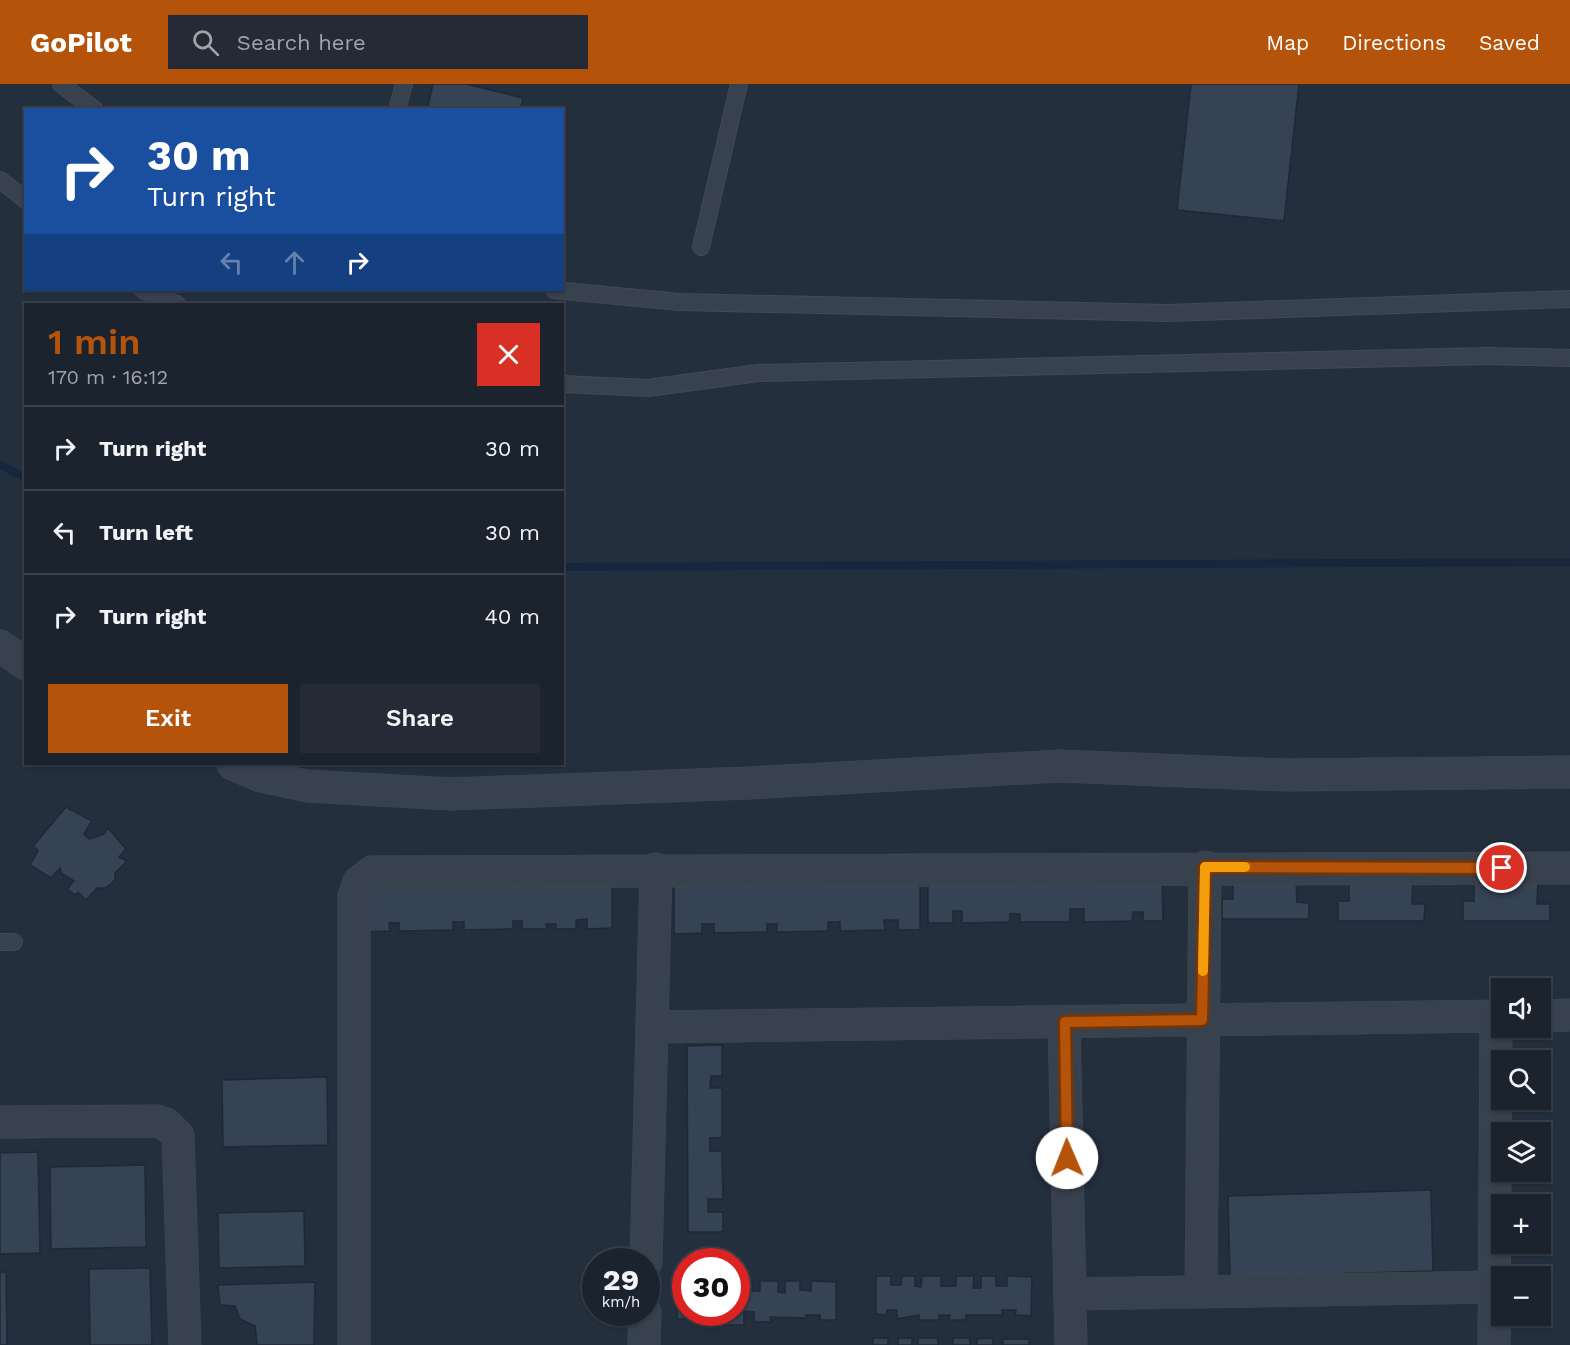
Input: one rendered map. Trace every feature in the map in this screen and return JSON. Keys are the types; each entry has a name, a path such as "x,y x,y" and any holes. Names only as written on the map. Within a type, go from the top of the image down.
{"street":[{"path":"0,646 24,663"},
{"path":"235,765 261,776 307,786 452,794 749,783 1060,766 1287,775 1570,772"},
{"path":"354,1345 354,896 359,882 372,872 1205,867 1570,868"},
{"path":"1201,1292 1205,867"},
{"path":"646,1248 656,869"},
{"path":"1551,1016 1570,1015"},
{"path":"652,1027 1491,1016"},
{"path":"1065,1022 1071,1345"},
{"path":"1494,1266 1499,1038"},
{"path":"0,1122 157,1120 174,1129 178,1136 185,1345"},
{"path":"1070,1294 1491,1287"},
{"path":"644,1345 645,1326"},
{"path":"1494,1326 1494,1345"}],"lane":[{"path":"61,84 92,108"},
{"path":"398,108 404,84"},
{"path":"701,248 739,84"},
{"path":"0,180 24,198"},
{"path":"145,291 175,303"},
{"path":"564,291 680,302 1168,313 1570,299"},
{"path":"564,384 648,388 758,373 1489,356 1570,358"}],"building":[{"path":"433,84 466,84 523,98 520,108 427,108"},
{"path":"1191,84 1299,84 1284,221 1177,210"},
{"path":"66,807 92,821 84,834 89,839 104,834 108,828 126,849 119,857 127,861 115,873 115,880 106,888 97,888 86,900 78,892 75,895 67,889 74,881 61,873 60,868 51,878 30,865 38,851 33,846"},
{"path":"1162,872 1163,921 1143,921 1143,912 1133,912 1132,921 1084,922 1084,909 1070,909 1070,922 1020,922 1020,914 1010,914 1010,922 962,923 962,911 953,911 953,923 928,923 928,875"},
{"path":"1233,878 1296,878 1297,902 1309,903 1309,919 1222,919 1222,899 1233,899"},
{"path":"1349,879 1413,880 1412,904 1425,904 1424,921 1338,921 1338,901 1349,901"},
{"path":"1474,879 1538,880 1537,904 1550,904 1550,921 1463,921 1463,901 1474,901"},
{"path":"612,881 612,928 587,929 587,919 576,920 576,929 556,929 556,924 546,924 547,929 522,929 522,921 513,921 513,929 464,930 464,922 453,922 453,930 399,931 399,923 389,923 390,931 363,932 362,885"},
{"path":"920,883 920,930 898,930 898,920 884,920 885,930 840,931 840,922 828,922 828,931 777,932 777,924 767,924 767,932 714,933 714,924 702,924 702,933 674,934 674,886"},
{"path":"722,1045 722,1076 711,1076 710,1088 722,1088 722,1138 710,1138 710,1151 722,1151 723,1199 708,1199 708,1212 723,1212 723,1232 688,1232 687,1046"},
{"path":"327,1077 328,1145 223,1147 222,1080"},
{"path":"38,1152 40,1253 0,1254 0,1153"},
{"path":"145,1165 146,1247 51,1249 50,1167"},
{"path":"1431,1190 1433,1271 1230,1277 1228,1196"},
{"path":"304,1211 305,1266 219,1268 218,1213"},
{"path":"150,1268 152,1345 90,1345 89,1269"},
{"path":"0,1272 6,1272 7,1345 0,1345"},
{"path":"876,1276 891,1276 891,1285 901,1285 902,1276 915,1276 915,1286 921,1287 922,1276 941,1276 941,1286 956,1286 956,1276 974,1276 973,1288 981,1288 981,1276 996,1276 996,1286 1007,1286 1007,1276 1032,1277 1031,1316 1015,1315 1016,1310 1002,1310 1002,1315 966,1315 966,1320 949,1320 950,1315 939,1315 939,1320 919,1320 919,1315 897,1319 897,1310 887,1310 886,1315 876,1314"},
{"path":"760,1281 778,1281 778,1292 785,1293 785,1281 800,1281 800,1290 811,1291 811,1281 836,1282 836,1320 820,1320 820,1315 806,1315 806,1318 770,1317 771,1322 754,1322 754,1312 750,1312 750,1291 760,1291"},
{"path":"315,1282 314,1345 257,1345 255,1326 240,1319 235,1306 220,1305 218,1285"},
{"path":"873,1338 888,1338 888,1345 873,1345"},
{"path":"898,1338 912,1338 912,1345 898,1345"},
{"path":"918,1338 938,1338 938,1345 918,1345"},
{"path":"953,1338 970,1338 970,1345 953,1345"},
{"path":"993,1338 993,1345 977,1345 977,1339"},
{"path":"1003,1339 1029,1339 1029,1345 1003,1345"}],"waterway":[{"path":"0,465 24,477"},
{"path":"564,567 1570,562"}],"slow traffic":[{"path":"1203,971 1205,867 1245,867"}],"route":[{"path":"1067,1158 1065,1022 1202,1020 1205,867 1502,868"}]}
